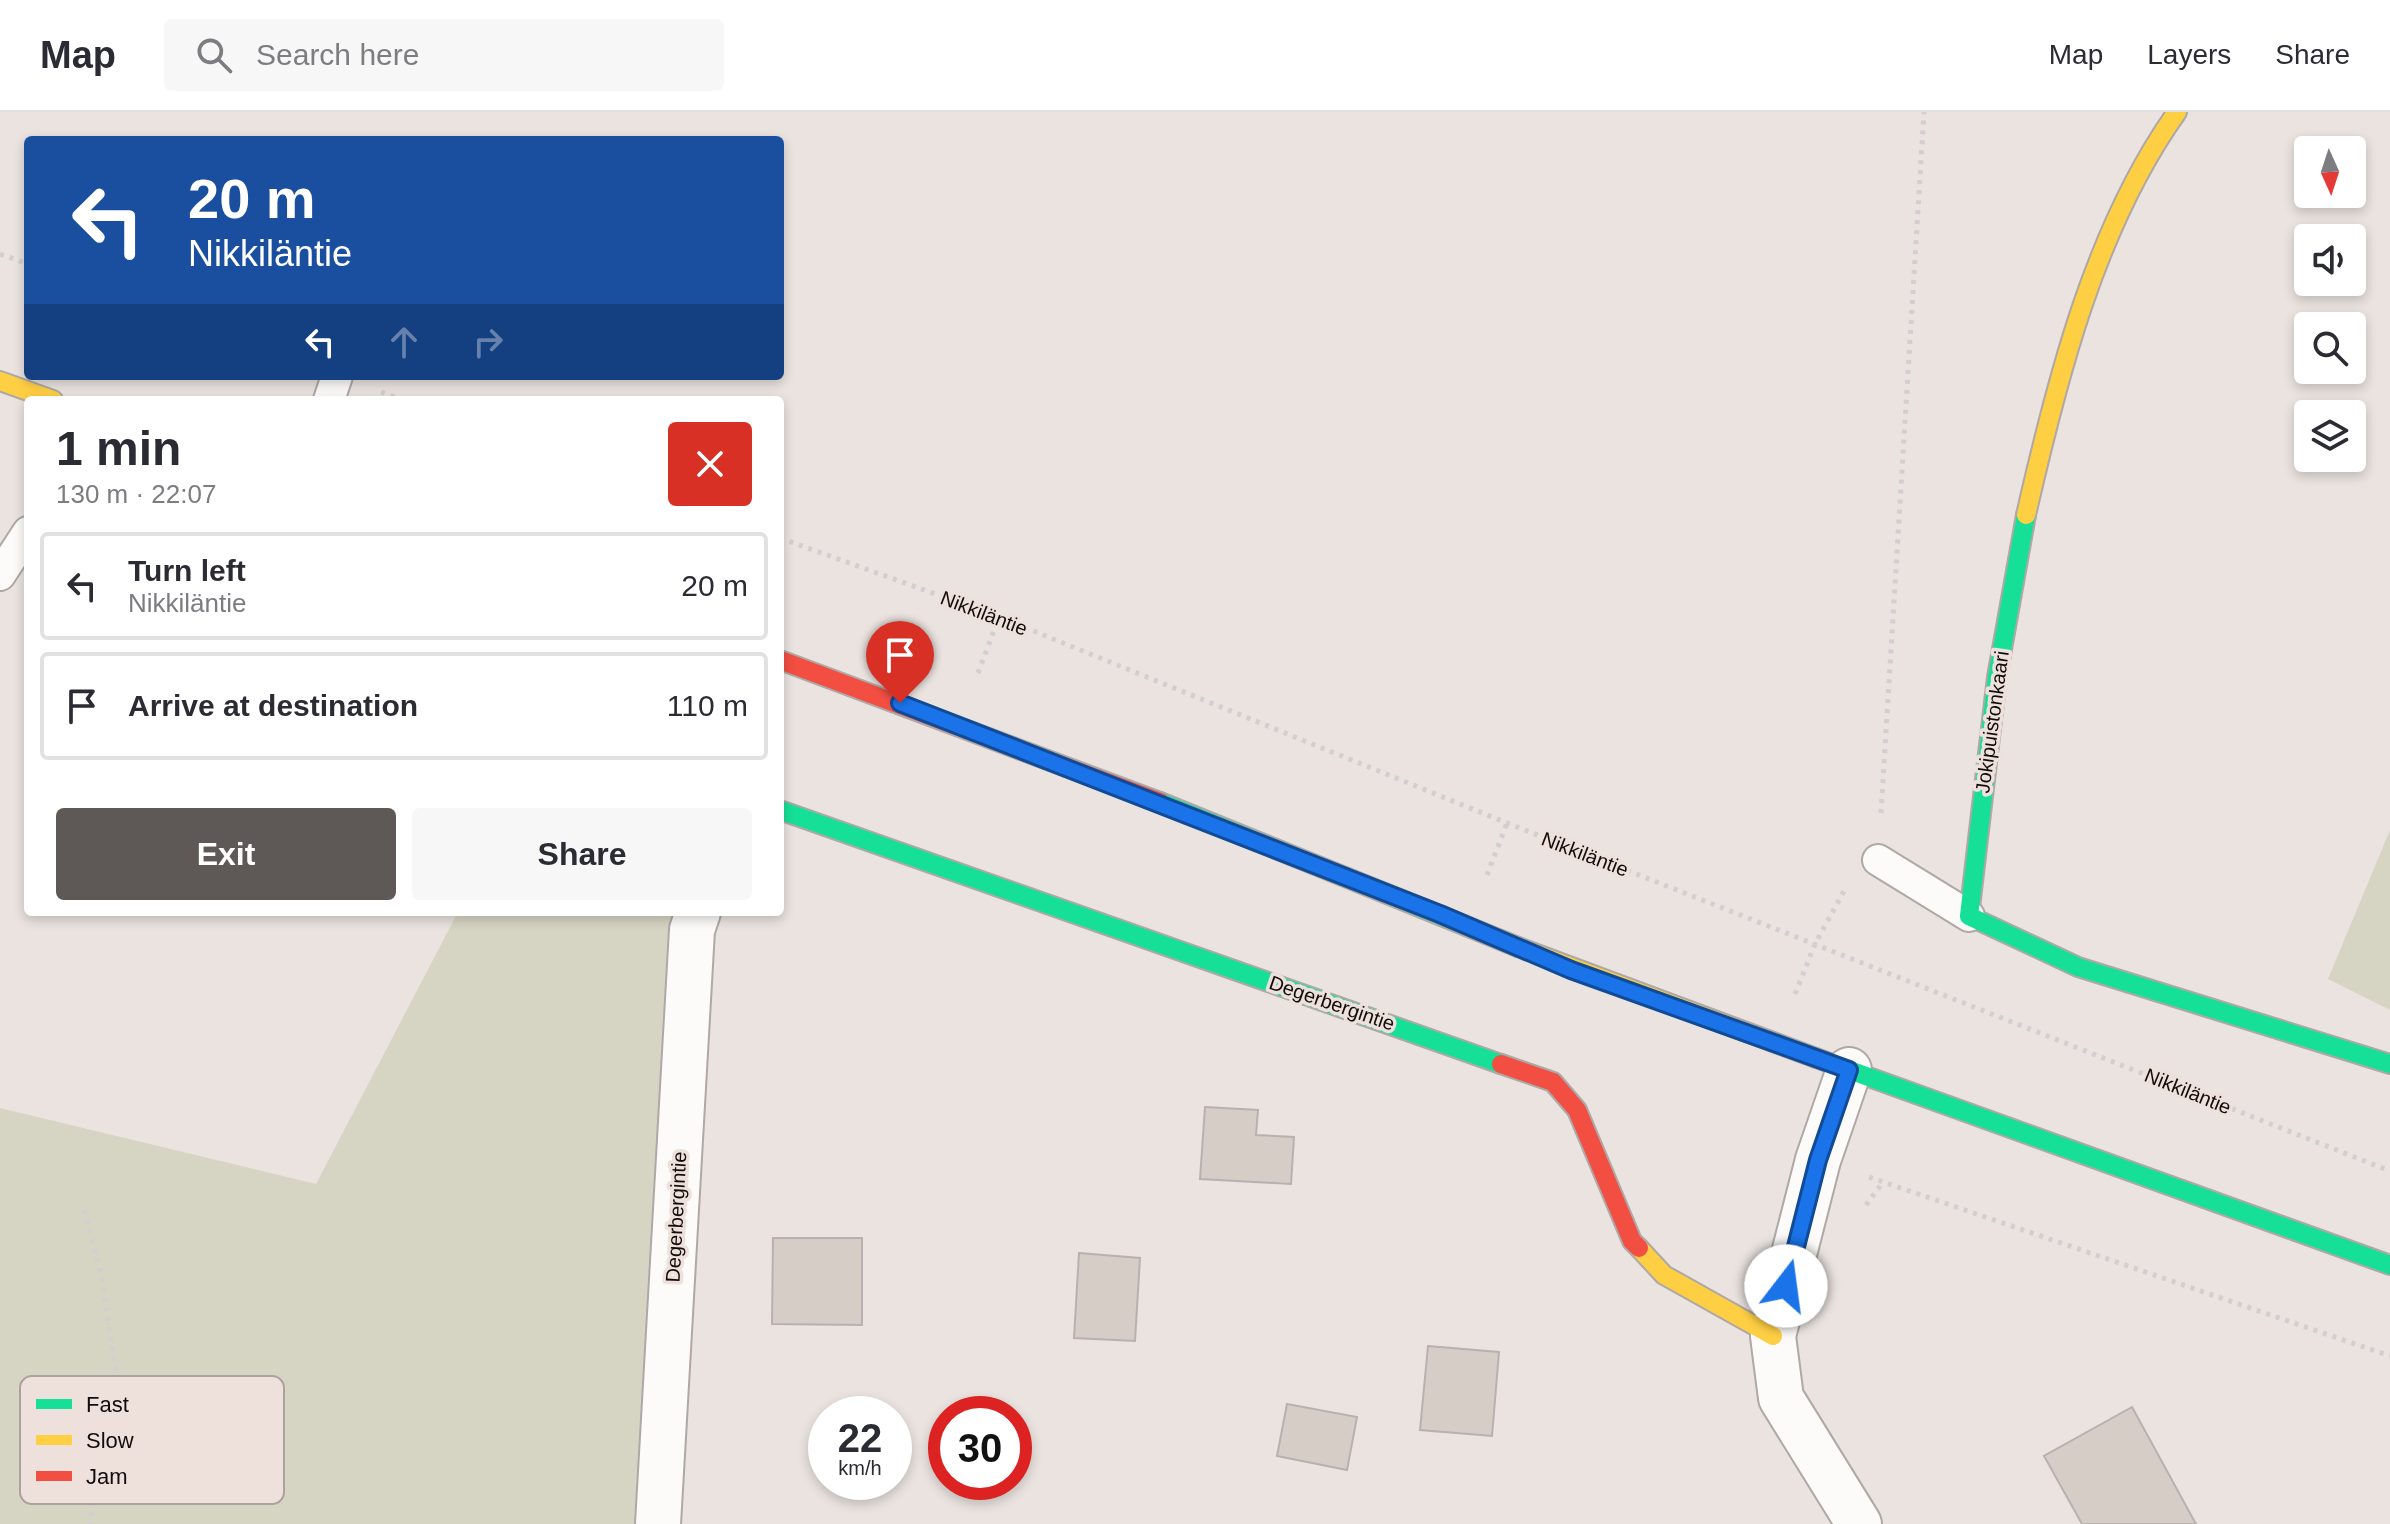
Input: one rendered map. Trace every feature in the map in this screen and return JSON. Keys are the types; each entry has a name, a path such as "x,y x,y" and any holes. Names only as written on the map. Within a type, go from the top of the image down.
{"street":[{"name":"Jokipuistonkaari","path":"1969,916 1984,770 2014,583 2045,435 2090,284 2162,133 2177,112"},
{"path":"0,381 42,396"},
{"path":"784,661 975,730 1469,925 1571,970 2390,1265"},
{"name":"Degerbergintie","path":"784,811 1553,1082 1577,1110 1632,1241 1664,1275 1773,1336"},
{"name":"Degerbergintie","path":"658,1524 692,930 697,916"},
{"path":"1969,916 2078,967 2390,1064"},
{"path":"1849,1070 1818,1160 1773,1336 1781,1398 1859,1524"}],"lane":[{"path":"0,575 24,538"},
{"path":"1878,860 1969,916"}],"path":[{"path":"1815,944 1848,885 1878,860 1924,112"},
{"path":"0,254 24,263"},
{"name":"Nikkiläntie","path":"784,539 999,617 2390,1171"},
{"path":"1818,1160 2390,1356"},
{"path":"1861,1219 1865,1206 1883,1182"},
{"path":"84,1210 101,1275 117,1376"},
{"path":"90,1524 93,1504"}],"green space":[{"path":"2390,830 2390,1010 2328,979"},
{"path":"456,916 698,916 658,1524 0,1524 0,1108 316,1184"}],"building":[{"path":"1205,1107 1258,1110 1256,1135 1294,1137 1291,1184 1200,1179"},
{"path":"773,1238 862,1238 862,1325 772,1324"},
{"path":"1079,1253 1140,1258 1135,1341 1074,1338"},
{"path":"1428,1346 1499,1352 1492,1436 1420,1430"},
{"path":"1287,1404 1357,1417 1347,1470 1277,1456"},
{"path":"2132,1407 2196,1524 2082,1524 2044,1456"}],"traffic: fast":[{"path":"2026,515 1997,677 1969,916 2078,967 2390,1064"},
{"path":"1160,802 1518,947"},
{"path":"784,811 1501,1064"},
{"path":"1816,1058 2390,1265"}],"traffic: slow":[{"path":"2026,515 2066,358 2101,254 2148,157 2177,112"},
{"path":"0,381 42,396"},
{"path":"1518,947 1816,1058"},
{"path":"1639,1248 1664,1275 1773,1336"}],"traffic: jam":[{"path":"784,661 1160,802"},
{"path":"1501,1064 1553,1082 1577,1110 1632,1241 1639,1248"}],"route":[{"path":"900,703 1469,925 1571,970 1849,1070 1818,1160 1786,1286"}]}
